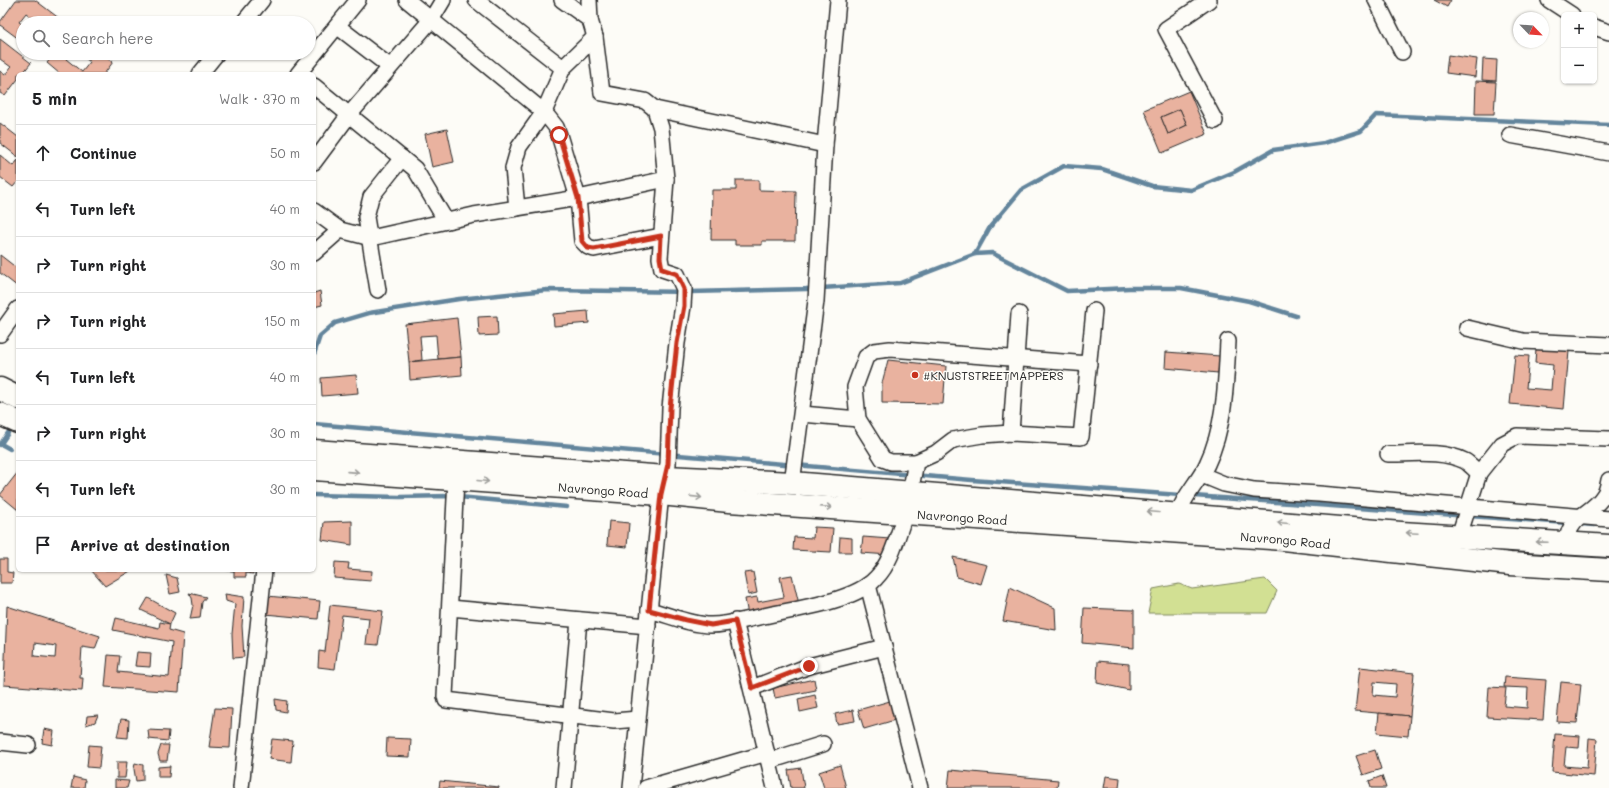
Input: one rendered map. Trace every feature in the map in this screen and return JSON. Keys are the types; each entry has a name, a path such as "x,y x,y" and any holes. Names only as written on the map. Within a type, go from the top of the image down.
{"highway":[{"path":"0,414 16,421"},
{"name":"Navrongo Road","path":"316,451 664,485 729,501 908,503 1178,514 1401,533 1463,520 1566,542 1609,546"},
{"name":"Navrongo Road","path":"316,469 456,479 664,485 792,483 908,503 1283,539 1510,564 1609,570"}],"street":[{"path":"248,16 262,0"},
{"path":"316,52 358,0"},
{"path":"407,0 544,112 556,127 578,198 582,241 588,248 594,249 661,236"},
{"path":"316,159 349,115 389,66 431,20 443,0"},
{"path":"476,0 563,68"},
{"path":"562,0 590,20"},
{"path":"589,0 590,20 595,37 602,93 645,101 655,109 826,146"},
{"path":"792,483 816,301 826,146 838,0"},
{"path":"1209,0 1166,29 1215,120"},
{"path":"1376,0 1402,52"},
{"path":"1549,0 1567,12"},
{"path":"337,26 389,66"},
{"path":"1597,28 1609,32"},
{"path":"517,208 513,168 519,147 544,112 563,68 595,37"},
{"path":"202,72 211,60"},
{"path":"300,72 309,60"},
{"path":"316,88 415,169 446,221"},
{"path":"631,788 649,610 664,485 668,464 670,408 684,306 684,289 677,274 662,269 660,258 666,179 661,128 655,109"},
{"path":"1510,135 1609,153"},
{"path":"378,290 371,238 366,217 371,197 402,158"},
{"path":"316,212 340,230 371,238 446,221 578,198 666,179"},
{"path":"316,251 340,230"},
{"path":"0,334 16,312"},
{"path":"1089,364 1016,360 890,349 874,351 866,356 855,387 858,419 883,459 891,462 916,462 936,453 953,440 1011,433 1081,437 1089,364 1094,312"},
{"path":"1011,433 1019,314"},
{"path":"1467,328 1523,341 1609,345"},
{"path":"1178,514 1181,505 1202,475 1208,463 1220,424 1228,341"},
{"path":"802,414 858,419"},
{"path":"1463,520 1479,473 1502,444 1517,436 1609,439"},
{"path":"1388,454 1431,454 1451,456 1466,462 1479,473"},
{"path":"649,610 711,625 836,599 863,589 877,578 889,559 908,503 916,462"},
{"path":"1202,475 1224,484 1254,490 1463,520 1580,516 1609,519"},
{"path":"456,479 446,700 614,721 638,719"},
{"path":"1566,542 1571,526 1580,516 1595,506 1605,494 1609,480"},
{"path":"241,788 264,572"},
{"path":"868,585 920,788"},
{"path":"450,608 648,626"},
{"path":"564,788 579,620"},
{"path":"735,621 775,788"},
{"path":"752,688 809,666 884,647"},
{"path":"0,742 28,745"},
{"path":"646,788 822,744"}],"green space":[{"path":"1265,579 1277,591 1267,613 1148,613 1153,589 1179,584 1192,589"}],"building":[{"path":"16,0 35,0 56,16 30,16 26,13 24,16 16,16 16,37 0,25 0,22"},
{"path":"1434,0 1451,0 1447,7"},
{"path":"0,39 16,51 16,60 27,60 31,63 24,72 16,72 16,82 5,96 0,93 0,71 5,75 11,67 0,59"},
{"path":"1448,55 1477,59 1475,77 1446,73"},
{"path":"1483,59 1497,60 1496,81 1482,80"},
{"path":"49,60 67,60 82,72 58,72 47,63"},
{"path":"88,60 111,60 113,62 106,72 82,72 90,62"},
{"path":"1476,81 1496,82 1494,114 1475,114"},
{"path":"1189,91 1207,134 1162,153 1144,110","holes":["1180,109 1187,125 1168,134 1161,117"]},
{"path":"1180,109 1187,125 1168,134 1161,117"},
{"path":"0,123 16,135 16,155 0,143"},
{"path":"447,129 454,162 432,167 425,134"},
{"path":"0,155 13,166 16,162 16,183 13,187 0,177"},
{"path":"736,180 759,180 759,190 796,191 795,241 762,241 762,245 735,245 735,240 711,240 712,190 736,190"},
{"path":"0,255 16,267 16,285 0,273"},
{"path":"320,291 322,305 316,306 316,292"},
{"path":"588,311 589,323 554,326 553,314"},
{"path":"497,316 498,335 479,336 478,317"},
{"path":"457,318 461,357 438,359 436,335 420,336 422,360 409,362 405,324"},
{"path":"1536,348 1569,351 1564,409 1510,404 1515,355 1529,356 1526,388 1551,390 1553,365 1535,363"},
{"path":"1166,352 1220,356 1218,373 1165,368"},
{"path":"461,357 462,375 410,380 409,362"},
{"name":"#KNUSTSTREETMAPPERS","path":"888,360 946,366 943,404 882,403 882,383"},
{"path":"356,375 358,393 322,396 321,378"},
{"path":"16,475 16,508 0,495"},
{"path":"352,521 352,545 322,540 324,522"},
{"path":"609,521 629,523 627,547 607,545"},
{"path":"814,527 833,528 831,552 793,550 794,537 813,538"},
{"path":"840,537 852,538 852,552 839,552"},
{"path":"863,537 890,539 889,555 861,553"},
{"path":"953,557 987,565 981,584 957,577"},
{"path":"0,559 7,559 7,572 13,573 12,583 0,583"},
{"path":"335,562 349,563 348,569 372,571 371,581 334,578"},
{"path":"93,572 129,572 105,586"},
{"path":"234,572 253,572 253,574 246,573 246,577 234,577"},
{"path":"753,572 757,593 748,595 744,573"},
{"path":"166,575 177,578 180,592 170,594"},
{"path":"792,575 799,604 748,615 745,599 757,597 758,602 784,597 780,577"},
{"path":"1010,587 1055,608 1056,630 1003,621"},
{"path":"189,593 206,597 202,602 200,618 190,619 193,605 192,598"},
{"path":"225,594 244,597 242,626 244,657 233,658 232,634 235,604 226,601"},
{"path":"267,596 320,601 318,619 265,614"},
{"path":"148,598 175,613 170,624 141,610"},
{"path":"330,605 383,611 378,645 366,644 369,618 342,615 335,669 318,667 319,651 325,652"},
{"path":"7,606 100,636 95,649 82,647 80,678 83,678 82,691 4,685","holes":["35,643 56,646 55,658 34,656"]},
{"path":"1084,608 1134,610 1134,648 1082,643"},
{"path":"116,618 159,628 160,622 170,624 169,630 183,634 179,692 105,687 108,655 120,656 118,672 169,677 172,642 113,630"},
{"path":"137,652 151,653 150,667 135,666"},
{"path":"1098,661 1129,664 1129,690 1097,683"},
{"path":"1360,667 1414,673 1410,716 1355,711","holes":["1374,682 1396,684 1395,697 1373,695"]},
{"path":"1505,677 1546,680 1543,720 1487,717 1489,687 1506,688 1504,706 1527,708 1528,688 1504,687"},
{"path":"814,679 816,690 775,698 773,688"},
{"path":"1561,682 1581,684 1577,723 1557,722"},
{"path":"815,695 818,708 800,712 798,699"},
{"path":"275,699 287,701 286,712 276,710"},
{"path":"890,701 895,720 864,729 858,710"},
{"path":"215,708 232,709 230,748 209,747"},
{"path":"853,710 855,721 837,724 835,714"},
{"path":"1379,713 1410,716 1408,736 1377,733"},
{"path":"98,715 95,722 86,725 87,716"},
{"path":"121,719 129,720 128,738 117,737"},
{"path":"44,729 54,731 52,745 42,743"},
{"path":"148,730 169,731 168,741 149,739"},
{"path":"1555,734 1580,736 1579,748 1566,747 1564,766 1587,768 1589,738 1597,739 1594,776 1552,772"},
{"path":"387,738 411,739 410,757 386,756"},
{"path":"272,739 293,741 291,762 269,759"},
{"path":"89,745 101,746 99,768 87,767"},
{"path":"161,745 169,745 167,761 160,761 158,754"},
{"path":"1375,750 1381,769 1363,775 1356,756"},
{"path":"117,762 127,762 125,778 117,778"},
{"path":"135,763 143,765 143,780 136,781 134,769"},
{"path":"840,765 846,788 824,788 819,772"},
{"path":"170,766 169,777 158,777 158,767"},
{"path":"801,768 804,788 791,788 788,770"},
{"path":"950,770 1058,780 1057,788 948,788"},
{"path":"1106,776 1120,778 1119,788 1104,788"},
{"path":"1382,776 1386,788 1371,788 1369,781"},
{"path":"73,777 85,780 84,788 71,788"},
{"path":"115,780 129,781 127,788 115,788"},
{"path":"440,781 499,787 499,788 439,788"}],"waterway":[{"path":"975,254 990,227 1021,190 1064,166 1102,169 1152,186 1191,190 1234,172 1273,150 1324,143 1361,131 1376,115 1609,125"},
{"path":"316,348 320,336 335,323 369,313 459,299 547,290 691,292 806,289 900,283 975,254 992,253 1067,291 1129,288 1181,288 1249,301 1296,316"},
{"path":"316,424 972,480 1595,525"},
{"path":"0,445 8,433"},
{"path":"1,444 10,449"},
{"path":"316,495 400,497 448,496 567,507"}],"place":[{"name":"#KNUSTSTREETMAPPERS","path":"915,375"}],"route":[{"path":"559,135 578,198 582,241 588,248 594,249 661,236 660,258 662,269 677,274 684,289 684,306 677,343 670,408 668,464 661,494 649,610 711,625 735,621 752,688 809,666"}]}
